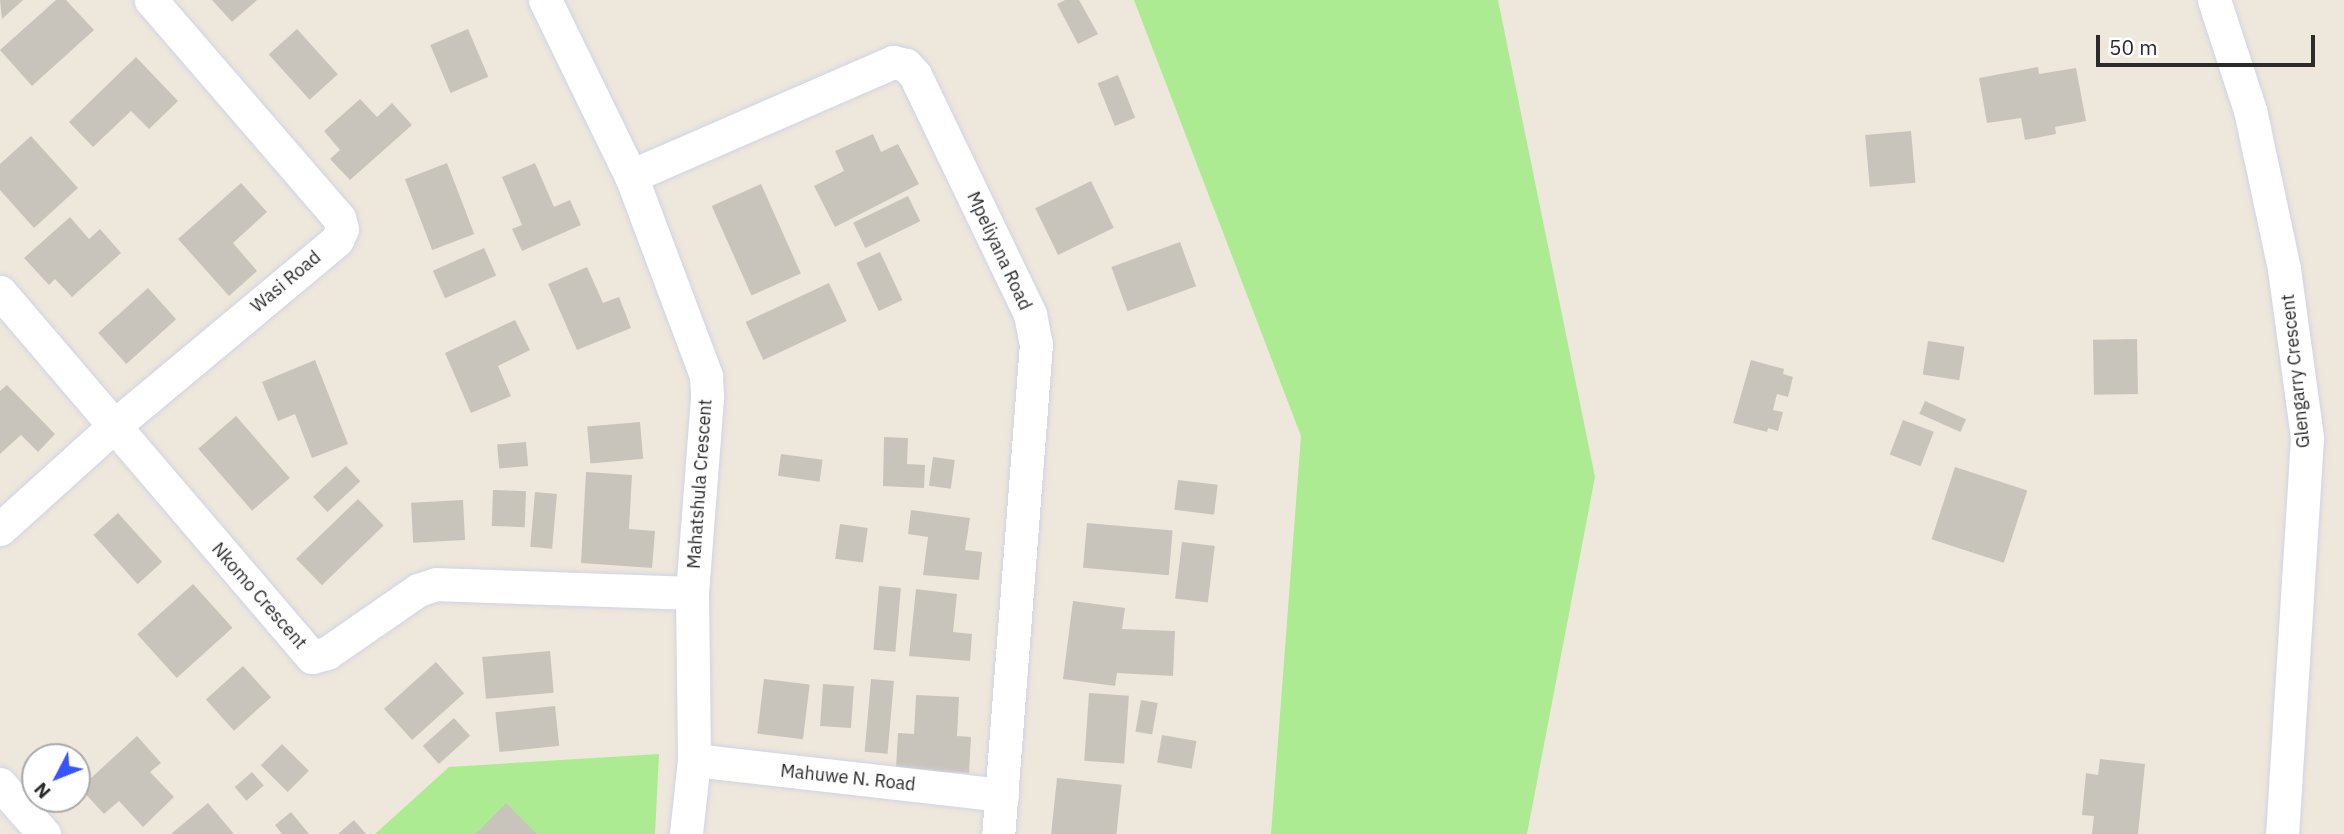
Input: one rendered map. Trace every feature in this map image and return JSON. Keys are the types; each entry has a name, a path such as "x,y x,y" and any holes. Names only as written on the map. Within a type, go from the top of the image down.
{"street":[{"name":"Wasi Road","path":"0,529 114,426 337,240 342,229 339,218 151,0"},
{"name":"Mahatshula Crescent","path":"545,0 631,176 706,376 692,593 694,760 687,834"},
{"name":"Glengarry Crescent","path":"2214,0 2250,110 2281,256 2307,438 2282,834"},
{"name":"Mpeliyana Road","path":"631,176 893,62 906,65 915,75 1030,314 1036,344 998,834"},
{"name":"Nkomo Crescent","path":"0,292 315,658 418,590 436,584 692,593"},
{"name":"Mahuwe N. Road","path":"694,760 1002,795"},
{"path":"5,799 44,834"}],"green space":[{"path":"1134,0 1498,0 1595,477 1527,834 1271,834 1301,436"},
{"path":"659,754 655,834 375,834 449,767"}],"building":[{"path":"0,0 23,0 2,19"},
{"path":"56,0 66,0 94,30 32,86 0,50"},
{"path":"212,0 257,0 232,22"},
{"path":"1065,0 1079,0 1098,34 1078,44 1057,4"},
{"path":"297,29 338,74 310,100 269,54"},
{"path":"468,29 488,77 451,93 430,45"},
{"path":"136,57 178,101 149,129 131,111 93,147 69,122"},
{"path":"2038,67 2039,74 2076,68 2086,121 2055,127 2056,134 2025,140 2021,118 1987,123 1979,78"},
{"path":"1118,75 1135,118 1115,126 1098,83"},
{"path":"360,99 377,117 392,103 412,125 350,180 330,159 340,150 324,131"},
{"path":"1911,131 1916,183 1870,187 1865,135"},
{"path":"873,134 881,152 898,144 919,184 835,227 814,186 844,171 835,151"},
{"path":"31,136 78,188 34,228 0,190 0,164"},
{"path":"447,163 474,234 432,250 405,179"},
{"path":"535,163 554,207 570,200 581,225 522,251 512,229 522,225 502,177"},
{"path":"1091,181 1114,228 1058,255 1035,208"},
{"path":"241,183 267,212 233,243 257,271 229,296 178,239"},
{"path":"761,184 801,274 752,295 712,206"},
{"path":"908,196 920,221 865,248 853,223"},
{"path":"70,217 89,239 100,229 121,253 72,297 55,279 49,285 24,258"},
{"path":"1180,242 1196,286 1127,311 1111,267"},
{"path":"484,248 496,275 445,298 433,271"},
{"path":"880,252 902,300 879,311 856,263"},
{"path":"587,267 603,303 619,297 631,328 577,350 548,284"},
{"path":"829,283 847,321 763,360 746,322"},
{"path":"148,288 176,319 126,364 98,333"},
{"path":"515,320 530,350 498,366 511,396 471,413 445,353"},
{"path":"2137,339 2138,394 2094,395 2093,340"},
{"path":"1928,341 1965,347 1959,380 1923,375"},
{"path":"315,360 348,444 312,458 295,414 278,421 262,382"},
{"path":"1751,360 1784,369 1783,374 1793,377 1788,397 1777,394 1773,410 1783,412 1778,431 1768,428 1767,432 1733,423"},
{"path":"7,385 55,434 38,452 21,435 0,454 0,391"},
{"path":"1925,401 1966,419 1960,432 1919,414"},
{"path":"236,416 290,478 252,511 198,449"},
{"path":"1903,420 1934,432 1921,466 1890,455"},
{"path":"640,422 643,459 590,463 587,427"},
{"path":"884,437 908,438 907,464 925,465 924,488 883,486"},
{"path":"526,442 528,466 499,468 497,445"},
{"path":"781,454 823,460 820,482 778,476"},
{"path":"933,457 955,460 951,489 929,486"},
{"path":"346,466 360,481 327,512 313,497"},
{"path":"1955,467 2027,490 2004,563 1932,539"},
{"path":"586,472 632,475 629,529 655,531 652,568 581,563"},
{"path":"1178,480 1218,485 1214,515 1174,510"},
{"path":"493,490 526,491 525,527 492,526"},
{"path":"535,492 557,494 552,549 530,547"},
{"path":"358,499 384,526 322,585 296,559"},
{"path":"463,500 465,540 413,543 411,503"},
{"path":"911,510 970,518 965,550 982,552 979,580 923,575 928,537 908,534"},
{"path":"118,513 162,562 138,584 93,535"},
{"path":"1087,523 1173,530 1169,575 1083,568"},
{"path":"840,524 868,528 863,563 835,559"},
{"path":"1182,542 1215,546 1208,603 1175,599"},
{"path":"193,584 232,628 177,678 137,634"},
{"path":"879,586 901,588 895,652 873,650"},
{"path":"916,589 957,594 953,632 972,634 970,661 909,656"},
{"path":"1073,601 1125,608 1122,629 1175,631 1173,676 1117,673 1115,686 1063,679"},
{"path":"550,651 554,693 486,699 482,657"},
{"path":"436,662 464,693 412,740 384,709"},
{"path":"243,666 271,697 234,731 206,699"},
{"path":"764,679 810,685 803,739 757,734"},
{"path":"871,679 894,681 888,754 865,752"},
{"path":"823,684 854,686 851,728 820,726"},
{"path":"1089,693 1129,696 1124,764 1084,761"},
{"path":"916,695 959,697 957,736 971,737 969,773 896,769 898,733 914,734"},
{"path":"1141,700 1158,703 1152,734 1135,732"},
{"path":"555,706 559,746 500,752 495,712"},
{"path":"454,718 470,736 439,764 423,746"},
{"path":"1162,735 1196,741 1192,769 1157,763"},
{"path":"137,736 161,763 150,772 174,797 143,827 119,801 104,814 91,800 91,778"},
{"path":"282,744 309,771 288,792 261,765"},
{"path":"2100,759 2145,764 2138,834 2092,834 2094,816 2082,815 2086,773 2098,775"},
{"path":"252,772 264,786 246,801 235,787"},
{"path":"1057,778 1122,785 1116,834 1051,834"},
{"path":"208,803 234,834 171,834"},
{"path":"506,803 537,834 476,834"},
{"path":"291,812 309,834 282,834 275,825"},
{"path":"354,820 366,834 338,834"}]}
